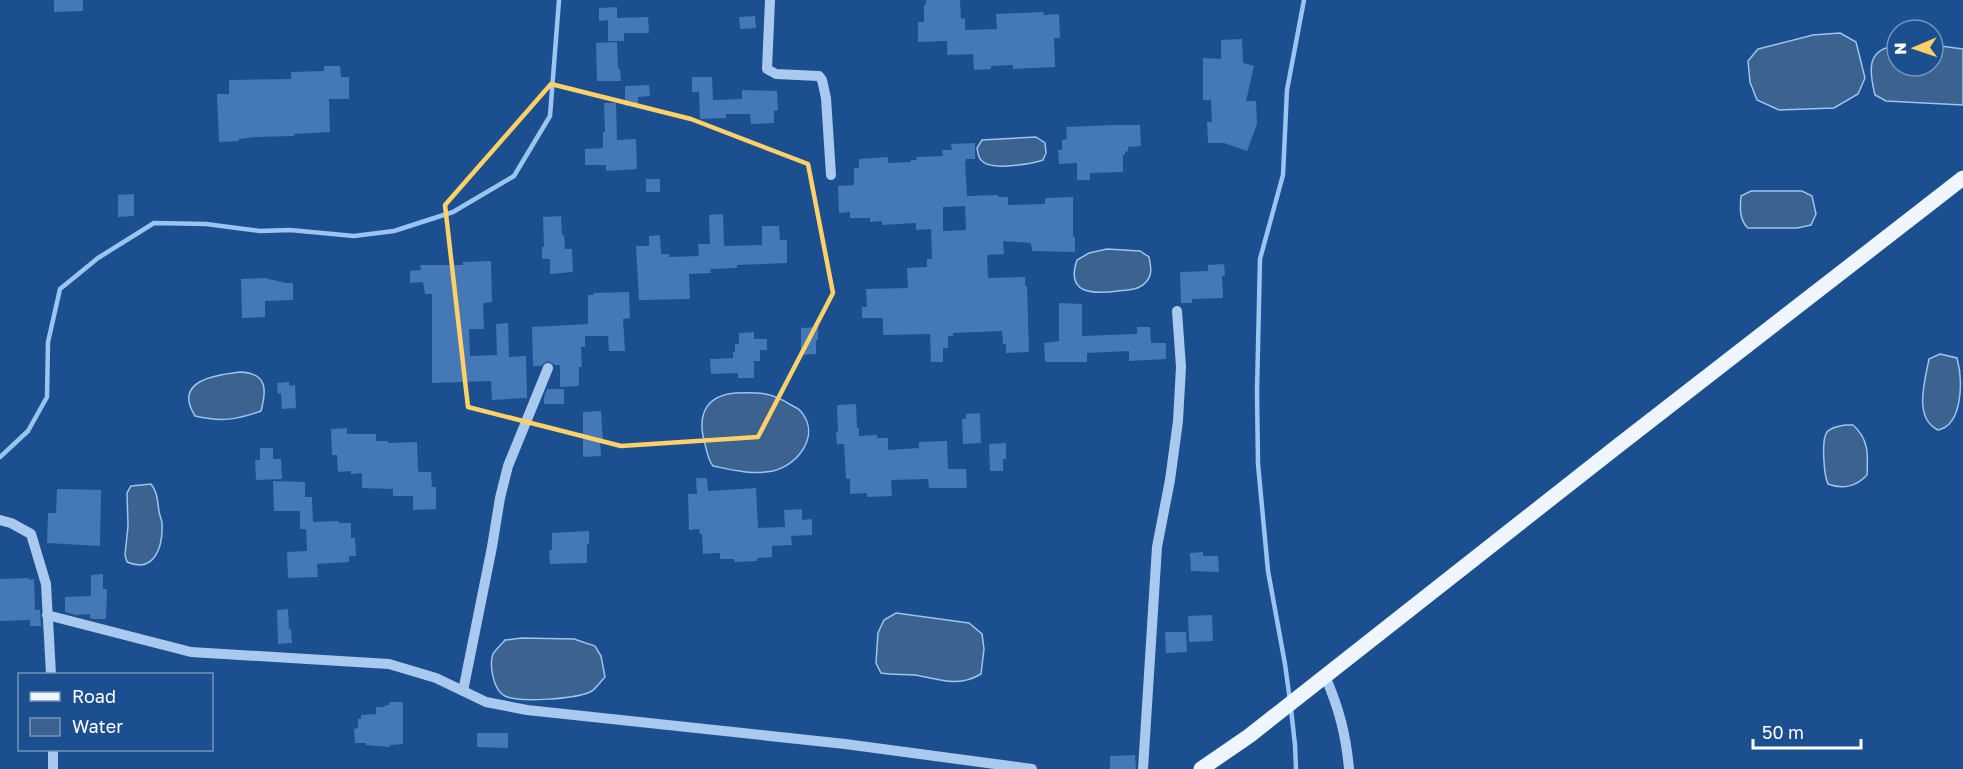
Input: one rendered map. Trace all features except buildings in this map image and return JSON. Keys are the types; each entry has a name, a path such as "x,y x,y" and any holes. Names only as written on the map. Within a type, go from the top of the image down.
{"main road":[{"path":"1201,769 1269,721 1963,178"}],"street":[{"path":"770,0 767,69 776,74 819,76 822,80 831,175"},
{"path":"1143,769 1156,547 1170,480 1178,421 1180,367 1177,311"},
{"path":"463,691 508,466 548,368"},
{"path":"0,520 31,534 46,584 51,673"},
{"path":"47,615 190,652 389,664 436,678 486,702 526,710 845,744 1032,769"},
{"path":"1325,676 1346,734 1350,769"},
{"path":"53,751 53,769"}],"highlighted area":[{"path":"551,84 691,119 808,164 833,293 758,437 621,446 468,407 445,205"}],"water":[{"path":"1840,33 1856,42 1865,78 1858,94 1834,108 1779,110 1757,100 1750,82 1748,61 1758,49 1813,35"},
{"path":"1945,47 1963,49 1963,105 1886,101 1875,95 1871,69 1875,56 1885,49 1885,78 1945,78"},
{"path":"1036,137 1045,143 1046,153 1043,160 1021,165 994,166 982,161 979,157 977,148 982,140"},
{"path":"1751,191 1802,191 1812,196 1816,214 1811,225 1797,228 1748,228 1740,209 1741,196"},
{"path":"1107,249 1140,251 1149,257 1151,271 1148,280 1136,288 1109,292 1091,292 1078,286 1074,272 1077,260 1089,253"},
{"path":"1940,354 1957,358 1960,389 1957,411 1946,426 1938,430 1925,417 1923,388 1929,359"},
{"path":"240,372 256,375 263,384 264,396 261,411 228,419 195,416 189,395 193,387 209,378"},
{"path":"735,393 771,395 801,412 809,431 804,448 791,463 773,471 758,472 743,472 713,466 703,434 705,410 716,398"},
{"path":"1853,425 1865,442 1867,475 1859,482 1839,487 1828,484 1824,466 1824,442 1829,430"},
{"path":"151,484 156,494 162,522 161,541 151,561 137,565 127,562 125,555 128,526 127,493 131,486"},
{"path":"896,613 969,623 982,634 984,649 981,674 957,682 915,675 881,673 876,663 878,633 884,620"},
{"path":"574,639 595,646 601,656 605,677 592,691 585,694 535,700 505,696 493,677 491,664 493,654 505,640"}],"waterway":[{"path":"0,457 28,431 47,397 48,342 60,289 98,258 154,223 206,224 260,231 290,230 354,236 394,231 453,212 514,176 550,116 559,0"},
{"path":"1290,701 1268,571 1258,464 1257,391 1260,259 1283,175 1287,90 1304,0"},
{"path":"1291,709 1296,769"}]}
